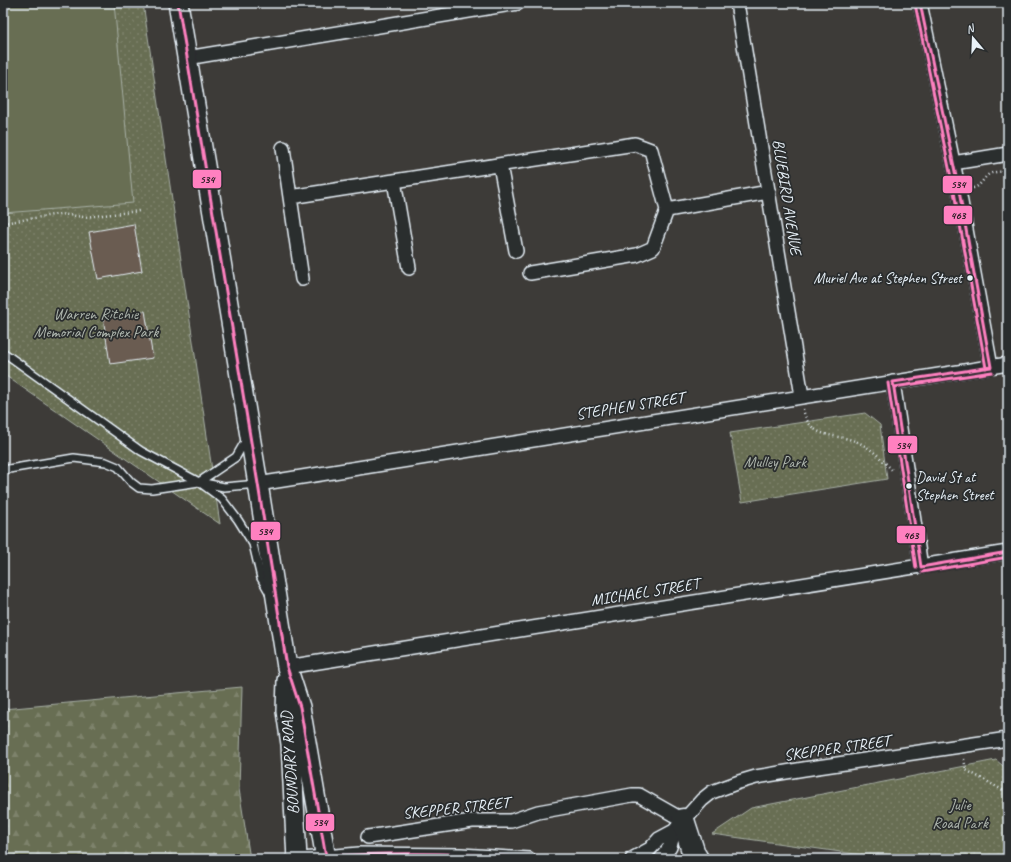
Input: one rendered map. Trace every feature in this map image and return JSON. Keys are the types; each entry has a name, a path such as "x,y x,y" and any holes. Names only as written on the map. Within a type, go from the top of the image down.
{"highway":[{"path":"678,825 697,859"}],"main road":[{"name":"BOUNDARY ROAD","path":"178,3 250,433 287,667 300,707 326,858"},
{"name":"BOUNDARY ROAD","path":"287,667 286,711 291,744 297,859"}],"street":[{"path":"187,58 518,3"},
{"name":"BLUEBIRD AVENUE","path":"737,3 802,396"},
{"path":"920,3 959,190 991,366"},
{"path":"290,197 635,144 651,150 666,210 653,248 637,255 530,273"},
{"path":"283,148 302,279"},
{"path":"953,163 1008,154"},
{"path":"500,165 516,250"},
{"path":"394,181 409,268"},
{"path":"666,210 769,192"},
{"name":"STEPHEN STREET","path":"258,484 1008,364"},
{"path":"893,382 921,567"},
{"name":"MICHAEL STREET","path":"287,667 1008,552"},
{"name":"SKEPPER STREET","path":"632,859 650,849 659,839 678,825 702,800 712,792 724,787 756,777 1008,739"},
{"name":"SKEPPER STREET","path":"368,837 472,821 511,821 538,812 632,795 639,795 678,825"},
{"name":"SKEPPER STREET","path":"661,859 670,847 678,825"},
{"path":"302,859 360,854 496,856 529,859"}],"lane":[{"path":"3,352 141,451 199,482 222,499 253,544 261,578 278,606"},
{"path":"199,482 236,457 250,433"},
{"path":"3,470 74,458 106,462 118,466 131,482 139,488 152,489 199,482 224,487 258,484"}],"path":[{"path":"959,190 976,188 988,175 1008,171"},
{"path":"3,223 60,214 85,218 140,211"},
{"path":"802,396 805,416 811,426 824,435 856,441 881,458 896,474 906,472"},
{"path":"962,746 966,770 1008,793"}],"green space":[{"name":"Warren Ritchie Memorial Complex Park","path":"3,3 143,3 220,524 3,374"},
{"path":"3,3 114,3 133,203 3,213"},
{"name":"Mulley Park","path":"865,413 880,425 887,479 742,502 730,433"},
{"path":"242,687 239,789 250,859 3,859 3,709"},
{"name":"Julie Road Park","path":"996,760 1008,770 1008,859 891,859 712,834 751,808"}],"building":[{"path":"134,224 142,271 98,279 89,232"},
{"path":"145,311 153,358 110,364 103,317"}],"transit line":[{"name":"534","path":"178,3 287,667 300,707 326,857 377,854 428,854 478,855 529,859"},
{"name":"534","path":"920,3 959,191 991,367"},
{"name":"463","path":"915,4 954,192 986,368"},
{"name":"534","path":"893,382 991,367"},
{"name":"463","path":"894,387 992,372"},
{"name":"534","path":"893,382 921,567"},
{"name":"463","path":"888,383 916,568"},
{"name":"534","path":"921,567 1008,552"},
{"name":"463","path":"922,572 1008,557"}],"place":[{"name":"Muriel Ave at Stephen Street","path":"970,278"},
{"name":"David St at Stephen Street","path":"909,486"}]}
